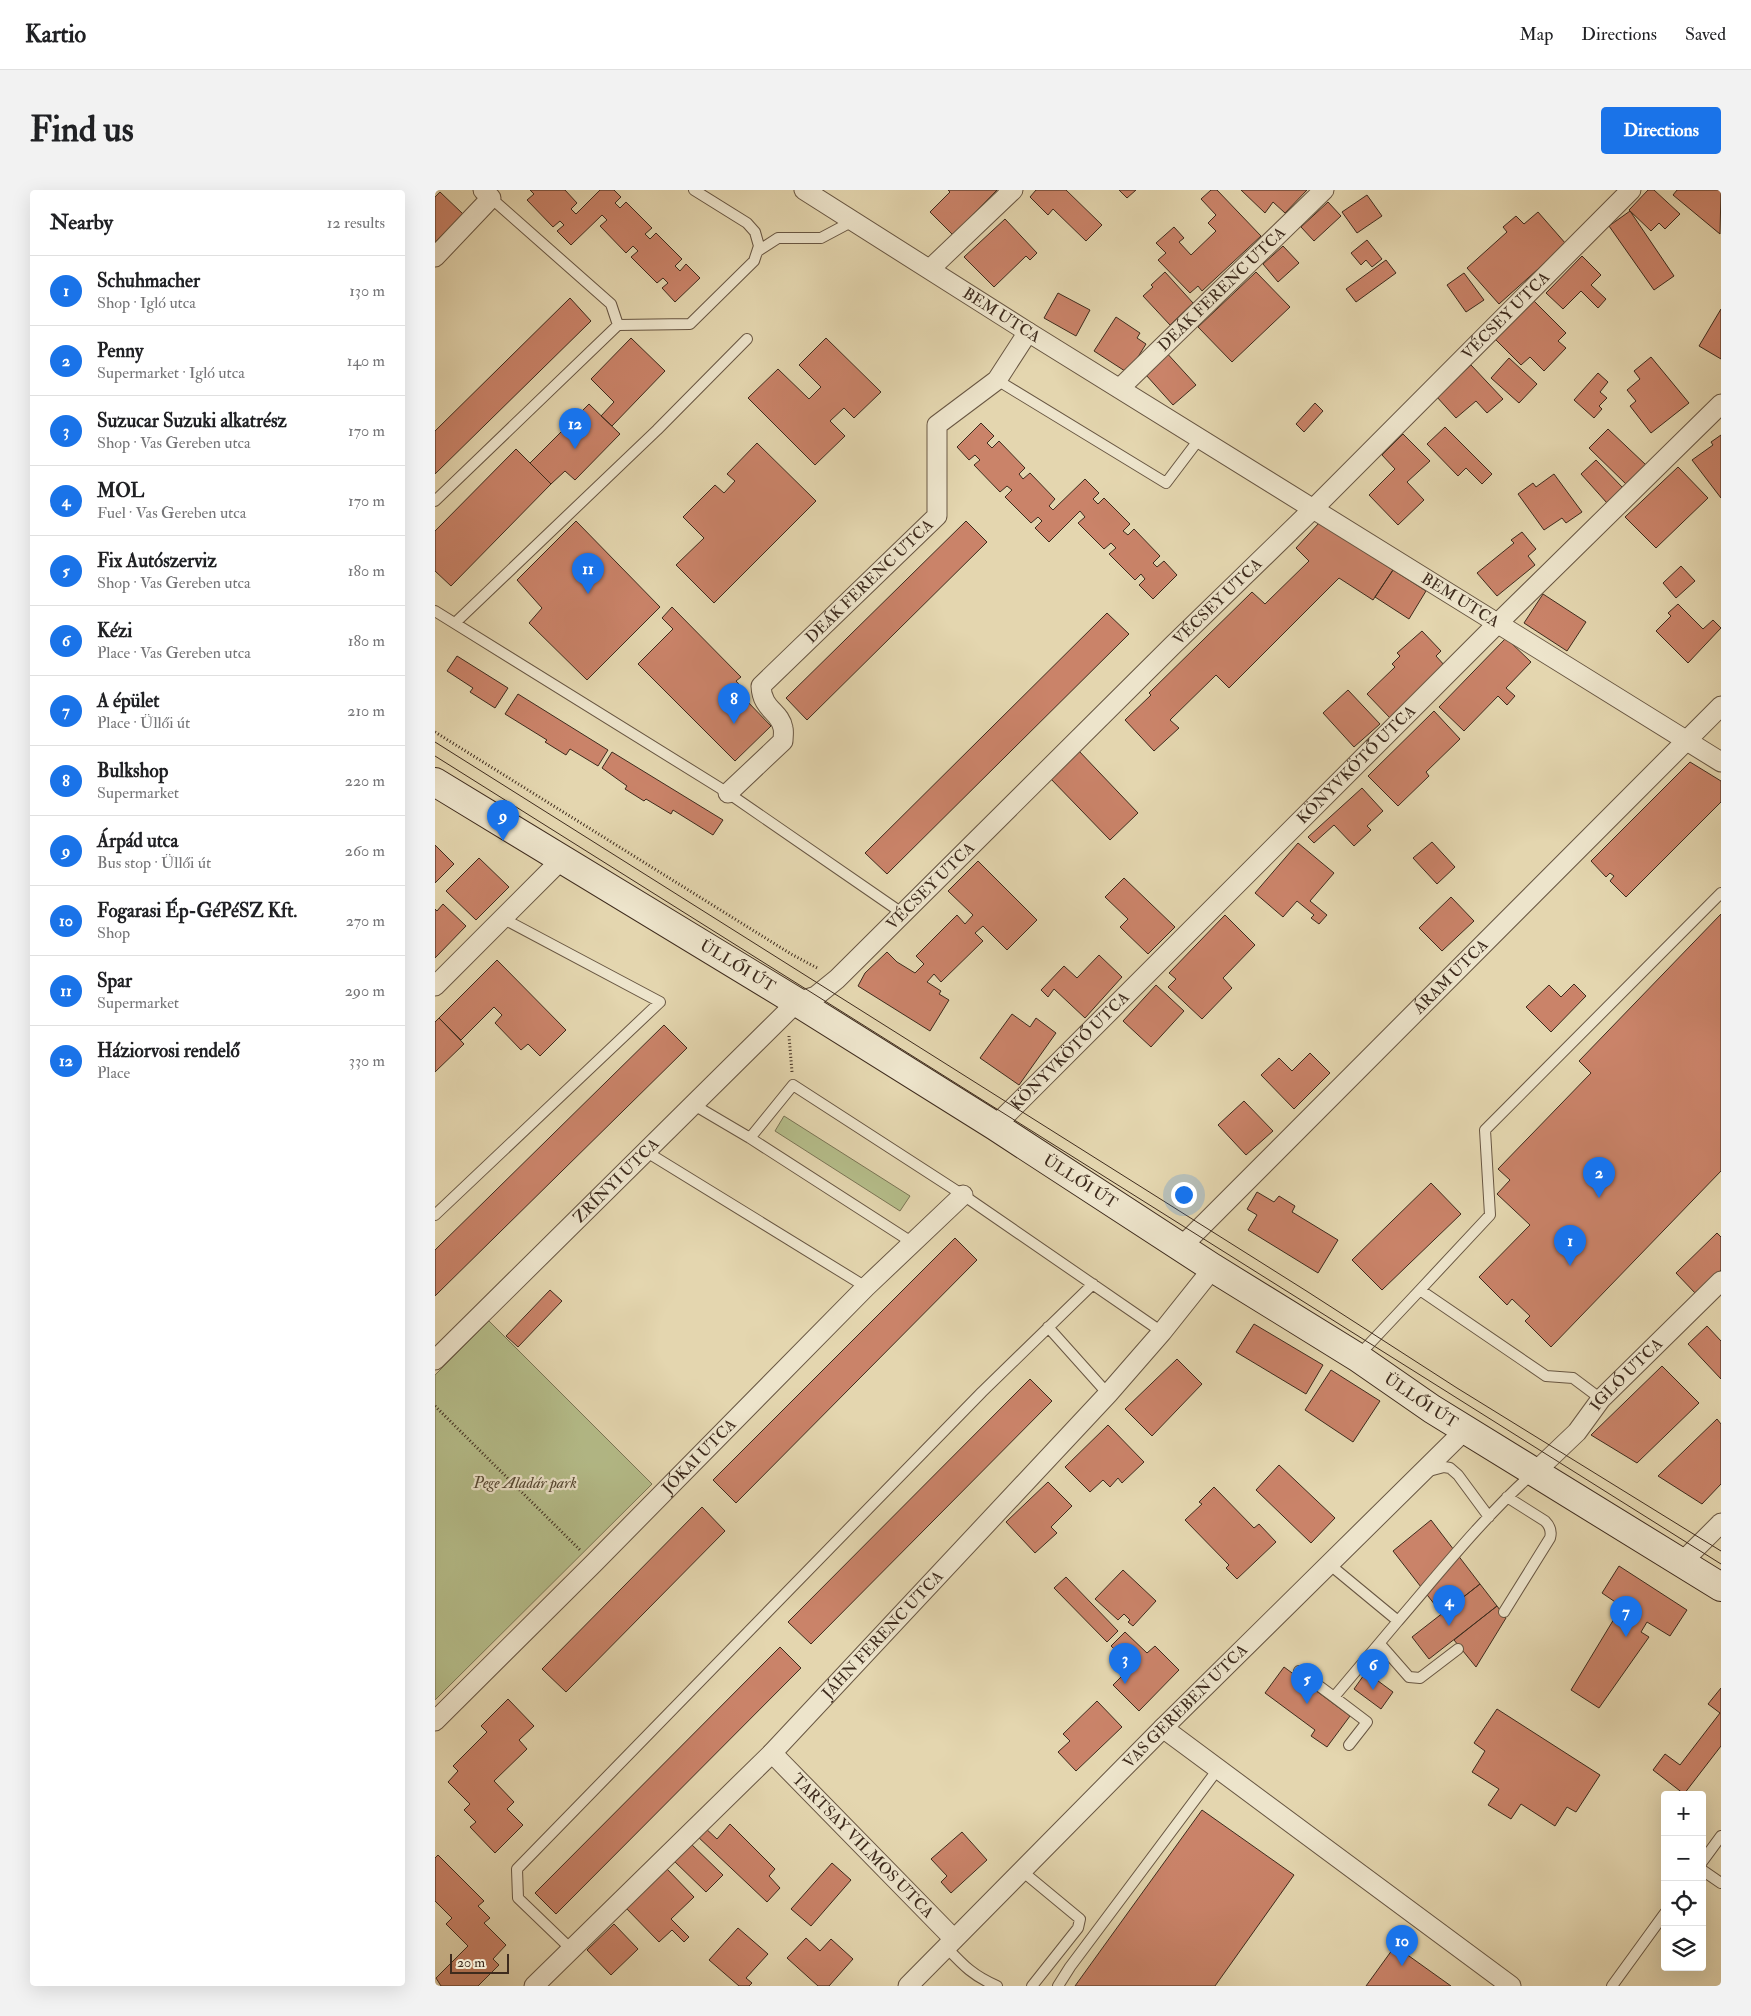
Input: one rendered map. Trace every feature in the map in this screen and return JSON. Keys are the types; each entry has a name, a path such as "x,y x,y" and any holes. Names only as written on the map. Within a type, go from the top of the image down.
{"main road":[{"name":"ÜLLŐI ÚT","path":"435,782 561,858 792,1007 995,1126 1213,1268 1357,1357 1465,1430 1721,1587"}],"street":[{"name":"BEM UTCA","path":"804,190 1028,332 1721,762"},
{"path":"930,270 1013,190"},
{"name":"DEÁK FERENC UTCA","path":"1120,388 1323,190"},
{"name":"VÉCSEY UTCA","path":"792,1007 816,996 837,979 1313,509 1631,190"},
{"path":"435,257 487,194"},
{"name":"DEÁK FERENC UTCA","path":"729,793 783,741 783,728 779,719 765,704 761,695 761,686 937,516 937,425 997,380 1028,332"},
{"name":"KÖNYVKÖTŐ UTCA","path":"995,1126 1498,623 1721,404"},
{"name":"ÁRAM UTCA","path":"1181,1247 1721,706"},
{"path":"435,986 561,858"},
{"name":"ZRÍNYI UTCA","path":"435,1360 792,1007"},
{"name":"JÓKAI UTCA","path":"435,1720 593,1564 866,1287 963,1194"},
{"name":"JÁHN FERENC UTCA","path":"534,1986 772,1753 1108,1394 1162,1332 1213,1268"},
{"name":"IGLÓ UTCA","path":"1535,1472 1577,1432 1601,1399 1721,1281"},
{"name":"VAS GEREBEN UTCA","path":"908,1986 1163,1728 1465,1430"},
{"path":"1681,1563 1721,1523"},
{"path":"1163,1728 1511,1986"},
{"name":"TARTSAY VILMOS UTCA","path":"772,1753 950,1943"}],"lane":[{"path":"435,501 617,324 690,324 754,261 758,251 758,239 752,227 694,190"},
{"path":"487,194 611,304 617,324"},
{"path":"758,251 779,238 821,238 853,221"},
{"path":"455,624 657,430 747,339"},
{"path":"997,380 1165,483 1200,438"},
{"path":"435,611 729,793 903,913"},
{"path":"1357,1357 1490,1215 1485,1130 1721,893"},
{"path":"435,1214 660,1002 502,918"},
{"path":"750,1138 793,1085 963,1194 1162,1332"},
{"path":"694,1105 750,1138 913,1243"},
{"path":"645,1151 866,1287"},
{"path":"571,1949 518,1898 517,1868 961,1413 1093,1284"},
{"path":"1420,1290 1546,1376 1573,1378 1601,1399"},
{"path":"1048,1327 1108,1394"},
{"path":"1415,1478 1437,1468 1450,1468 1489,1516"},
{"path":"1334,1697 1489,1516 1535,1472"},
{"path":"1504,1612 1551,1538 1549,1525 1545,1521 1507,1497"},
{"path":"1329,1564 1398,1622"},
{"path":"1380,1644 1409,1677 1415,1678 1420,1678 1458,1649"},
{"path":"1299,1671 1367,1722 1349,1745"},
{"path":"1058,1986 1070,1967 1218,1769"},
{"path":"1706,1857 1721,1836"},
{"path":"1022,1871 1079,1919 1078,1928 1032,1986"},
{"path":"1706,1873 1721,1883"},
{"path":"1612,1986 1661,1919"},
{"path":"950,1943 969,1972 997,1986"}],"path":[{"path":"435,732 783,948 837,979"},
{"path":"792,1007 793,1085"},
{"path":"435,1406 593,1564"}],"green space":[{"path":"784,1116 910,1196 900,1211 775,1131"},
{"name":"Pege Aladár park","path":"489,1321 652,1484 435,1700 435,1375"}],"building":[{"path":"530,190 565,190 577,203 571,209 576,214 600,190 614,190 621,197 615,203 620,208 626,202 652,228 645,234 650,239 656,233 682,259 675,266 680,271 686,264 700,278 675,302 662,288 668,283 663,278 657,283 631,257 638,251 633,246 626,253 600,226 607,220 602,215 571,245 557,231 564,225 560,221 553,227 527,200 534,194"},
{"path":"948,190 997,190 953,235 930,212 950,192"},
{"path":"1036,190 1066,190 1102,225 1086,241 1053,209 1048,215 1030,197"},
{"path":"1119,190 1136,190 1127,198"},
{"path":"1211,190 1217,190 1261,236 1202,291 1198,286 1190,293 1158,260 1166,253 1156,243 1174,227 1184,238 1179,242 1191,255 1216,231 1208,223 1216,215 1201,199"},
{"path":"1241,190 1307,190 1285,213 1273,202 1265,213"},
{"path":"1648,190 1654,190 1680,214 1665,229 1659,223 1651,231 1629,210"},
{"path":"1677,190 1721,190 1720,234 1673,195"},
{"path":"440,192 463,214 435,242 435,197"},
{"path":"1367,195 1382,216 1357,233 1342,212"},
{"path":"1328,202 1341,216 1314,241 1301,227"},
{"path":"1630,211 1674,276 1654,290 1609,226"},
{"path":"1538,212 1566,244 1499,304 1467,268 1507,232 1503,227 1516,216 1524,224"},
{"path":"1005,219 1037,253 1030,260 1026,256 994,287 964,257"},
{"path":"1367,240 1382,259 1372,267 1366,260 1361,265 1351,253"},
{"path":"1283,246 1299,263 1278,282 1263,264"},
{"path":"1582,256 1601,275 1591,285 1606,299 1598,308 1581,291 1563,309 1546,293"},
{"path":"1386,260 1396,273 1356,302 1346,289"},
{"path":"1165,272 1193,303 1170,325 1143,296 1153,287 1151,285"},
{"path":"1256,272 1290,307 1232,362 1198,327"},
{"path":"1464,273 1484,300 1466,312 1447,285"},
{"path":"1058,293 1090,310 1076,336 1044,318"},
{"path":"570,298 591,321 435,474 435,431"},
{"path":"1533,300 1566,333 1558,341 1566,348 1544,371 1530,357 1521,365 1495,339"},
{"path":"1721,309 1721,359 1699,346"},
{"path":"1116,317 1140,333 1137,338 1146,344 1128,373 1094,351"},
{"path":"631,338 665,371 612,426 601,416 614,402 591,379"},
{"path":"826,338 881,392 854,418 844,408 830,421 845,436 815,465 748,398 778,369 809,399 821,387 799,365"},
{"path":"1164,350 1196,385 1173,405 1146,375 1155,368 1150,362"},
{"path":"1651,357 1689,403 1651,433 1630,406 1636,401 1627,390 1640,379 1634,371"},
{"path":"1509,358 1537,384 1519,403 1491,378"},
{"path":"1471,365 1503,399 1487,413 1476,401 1456,418 1436,396"},
{"path":"1598,373 1608,382 1600,392 1607,398 1599,406 1602,409 1594,418 1574,400"},
{"path":"1315,403 1323,411 1304,432 1296,424"},
{"path":"589,404 620,434 575,480 565,471 551,484 530,463"},
{"path":"981,423 994,436 987,443 992,448 999,441 1025,468 1019,474 1023,479 1030,473 1055,499 1049,506 1053,510 1085,479 1099,493 1093,499 1098,504 1104,498 1130,524 1123,531 1128,535 1134,529 1160,556 1153,563 1157,567 1164,561 1177,575 1153,599 1139,585 1145,579 1141,574 1135,580 1109,554 1116,548 1111,543 1104,549 1078,523 1085,517 1080,511 1049,542 1035,528 1042,521 1038,517 1031,523 1005,497 1012,490 1007,486 1000,492 974,465 980,460 975,455 969,460 957,447"},
{"path":"1445,427 1492,474 1482,484 1466,468 1458,476 1427,444"},
{"path":"1608,429 1646,465 1627,485 1589,448"},
{"path":"1403,434 1430,461 1407,482 1424,500 1398,525 1369,495 1395,469 1382,455"},
{"path":"1721,435 1721,498 1692,460 1713,445 1711,442"},
{"path":"757,443 816,501 714,603 676,565 704,538 683,517 715,485 724,493 735,481 727,474"},
{"path":"516,449 551,484 451,586 435,571 435,531"},
{"path":"1596,460 1623,488 1607,503 1581,474"},
{"path":"1678,467 1708,498 1656,548 1625,517"},
{"path":"1554,474 1582,512 1566,523 1562,518 1544,530 1518,494 1533,483 1536,487"},
{"path":"576,521 660,607 587,680 529,623 542,608 517,580"},
{"path":"966,521 987,542 807,720 786,698"},
{"path":"1319,523 1393,570 1373,600 1339,578 1229,688 1216,675 1170,720 1179,728 1154,751 1125,720 1151,695 1149,693 1252,592 1265,604 1309,561 1296,548"},
{"path":"1522,532 1536,549 1528,556 1535,565 1497,596 1477,573 1514,543 1511,540"},
{"path":"1681,566 1695,581 1676,598 1663,583"},
{"path":"1393,570 1426,591 1409,619 1375,597"},
{"path":"1543,594 1586,622 1567,651 1524,623"},
{"path":"1678,604 1703,629 1713,620 1721,628 1688,663 1656,631 1671,616 1668,613"},
{"path":"672,607 741,677 736,681 749,695 745,699 771,726 735,761 638,664 673,629 662,618"},
{"path":"1107,613 1129,634 887,874 865,853"},
{"path":"1422,631 1441,651 1436,656 1445,666 1390,718 1367,694 1395,667 1392,664 1400,656 1397,653"},
{"path":"1506,638 1531,662 1506,688 1515,696 1507,705 1498,696 1464,731 1439,707"},
{"path":"457,656 508,688 495,708 470,692 473,688 447,671"},
{"path":"1348,690 1380,724 1354,747 1323,713"},
{"path":"518,694 608,750 598,766 570,749 566,755 545,742 547,740 505,714"},
{"path":"1434,711 1460,739 1426,772 1429,776 1398,806 1368,776"},
{"path":"1078,750 1138,813 1110,840 1049,777"},
{"path":"612,752 723,820 713,835 673,810 671,814 625,789 627,786 602,768"},
{"path":"1690,762 1721,781 1721,802 1626,897 1610,881 1614,876 1610,873 1606,877 1591,861"},
{"path":"1362,788 1383,811 1367,826 1371,830 1354,846 1334,825 1314,843 1308,837"},
{"path":"1432,842 1455,867 1437,884 1413,858"},
{"path":"1298,843 1334,873 1310,901 1327,915 1319,924 1311,918 1314,915 1297,901 1283,917 1255,893"},
{"path":"435,845 454,864 435,883"},
{"path":"479,858 509,887 476,920 446,891"},
{"path":"978,861 1037,920 1007,950 983,926 975,933 983,941 941,982 934,974 927,982 941,991 939,994 949,1000 930,1031 858,986 865,973 887,952 897,962 915,973 924,964 916,956 957,915 965,924 973,915 948,891"},
{"path":"1124,878 1175,927 1148,954 1120,927 1128,919 1105,897"},
{"path":"1451,897 1474,921 1442,951 1419,928"},
{"path":"443,904 466,926 435,958 435,909 437,911"},
{"path":"1721,914 1721,1171 1551,1347 1525,1321 1530,1316 1512,1299 1507,1305 1479,1277 1530,1225 1497,1194 1510,1180 1498,1169 1591,1073 1579,1061"},
{"path":"1225,915 1255,945 1223,978 1232,988 1202,1019 1168,987 1176,979 1169,973"},
{"path":"1099,955 1122,977 1085,1018 1054,989 1048,997 1041,990 1064,966 1077,978"},
{"path":"497,960 566,1030 540,1056 528,1044 521,1050 495,1023 502,1015 494,1007 461,1040 439,1018"},
{"path":"1574,984 1586,996 1551,1032 1526,1007 1549,985 1561,997"},
{"path":"1156,985 1184,1011 1151,1047 1123,1021"},
{"path":"1012,1014 1030,1027 1036,1018 1056,1033 1019,1085 980,1058"},
{"path":"439,1018 464,1044 435,1072 435,1022"},
{"path":"664,1025 687,1048 435,1296 435,1250"},
{"path":"1310,1053 1330,1073 1294,1109 1261,1075 1279,1058 1292,1071"},
{"path":"1244,1101 1273,1131 1246,1155 1218,1125"},
{"path":"1431,1183 1461,1214 1382,1290 1352,1260"},
{"path":"1257,1192 1274,1202 1279,1196 1295,1206 1292,1212 1338,1240 1318,1273 1248,1230 1257,1215 1247,1209"},
{"path":"1717,1233 1721,1237 1721,1270 1696,1294 1676,1273"},
{"path":"955,1238 977,1260 736,1503 713,1480"},
{"path":"550,1290 562,1301 518,1347 506,1336"},
{"path":"1254,1324 1323,1365 1306,1394 1236,1352"},
{"path":"1707,1326 1721,1341 1721,1379 1688,1344"},
{"path":"1177,1359 1202,1384 1152,1436 1125,1409"},
{"path":"1662,1366 1699,1403 1637,1463 1591,1435"},
{"path":"1331,1370 1380,1401 1353,1442 1305,1410"},
{"path":"1030,1379 1052,1401 811,1644 788,1622"},
{"path":"1717,1419 1721,1424 1721,1484 1702,1504 1658,1476"},
{"path":"1108,1425 1144,1462 1122,1483 1118,1478 1110,1487 1103,1480 1090,1492 1065,1467"},
{"path":"1279,1465 1335,1518 1311,1543 1256,1490"},
{"path":"1048,1482 1072,1506 1051,1527 1057,1533 1035,1553 1006,1522"},
{"path":"1214,1487 1254,1528 1259,1524 1276,1542 1237,1579 1226,1568 1229,1565 1185,1520 1202,1504 1199,1502"},
{"path":"702,1507 725,1531 566,1692 542,1669"},
{"path":"1431,1520 1480,1584 1442,1614 1393,1551"},
{"path":"1619,1566 1687,1610 1670,1636 1647,1622 1641,1632 1649,1637 1599,1708 1571,1690 1617,1614 1622,1618 1627,1610 1602,1593"},
{"path":"1123,1570 1156,1601 1133,1626 1128,1622 1130,1620 1124,1614 1118,1620 1095,1599"},
{"path":"1066,1577 1118,1631 1107,1642 1054,1588"},
{"path":"1480,1584 1497,1606 1429,1659 1412,1637"},
{"path":"1497,1606 1506,1618 1476,1667 1454,1640"},
{"path":"1125,1632 1147,1653 1155,1646 1179,1670 1139,1711 1113,1685 1132,1666 1111,1646"},
{"path":"780,1647 801,1668 556,1914 535,1893"},
{"path":"1284,1667 1350,1716 1327,1747 1311,1736 1315,1730 1265,1693"},
{"path":"1366,1672 1393,1692 1381,1709 1354,1689"},
{"path":"1721,1688 1721,1746 1686,1791 1680,1791 1653,1770 1665,1754 1680,1765 1720,1713 1708,1704"},
{"path":"508,1699 534,1726 519,1740 527,1749 494,1781 514,1802 507,1809 523,1825 495,1853 470,1827 476,1822 464,1810 470,1804 448,1782 458,1771 453,1766 487,1732 481,1726"},
{"path":"1097,1701 1122,1727 1076,1771 1058,1752 1070,1741 1063,1734"},
{"path":"1497,1709 1600,1775 1576,1812 1567,1807 1555,1826 1521,1804 1511,1819 1488,1805 1499,1789 1472,1772 1485,1751 1474,1743"},
{"path":"1202,1810 1294,1875 1215,1986 1075,1986"},
{"path":"730,1824 775,1869 769,1876 780,1888 767,1902 696,1835 704,1827 717,1839"},
{"path":"962,1832 987,1860 951,1893 941,1882 947,1876 931,1859"},
{"path":"689,1842 723,1875 706,1892 672,1859"},
{"path":"438,1855 484,1901 478,1906 490,1918 484,1923 506,1945 493,1959 499,1965 478,1986 441,1986 436,1978 468,1946 446,1924 452,1918 435,1901 435,1858"},
{"path":"832,1863 851,1880 811,1926 791,1909"},
{"path":"666,1868 694,1897 671,1919 689,1937 684,1942 672,1930 659,1942 625,1907"},
{"path":"614,1924 638,1949 611,1975 587,1950"},
{"path":"738,1928 768,1954 746,1978 752,1983 749,1986 739,1986 709,1960"},
{"path":"806,1938 820,1951 831,1939 853,1959 829,1986 818,1986 787,1958"},
{"path":"1395,1946 1451,1986 1366,1986"}],"tram line":[{"path":"435,742 1308,1292 1457,1388 1721,1551"},
{"path":"435,756 1721,1564"}],"place":[{"name":"Háziorvosi rendelő","path":"575,449"},
{"name":"Spar","path":"588,594"},
{"name":"Bulkshop","path":"734,724"},
{"name":"Árpád utca","path":"503,841"},
{"name":"Penny","path":"1599,1198"},
{"name":"Schuhmacher","path":"1570,1266"},
{"name":"MOL","path":"1449,1626"},
{"name":"A épület","path":"1626,1637"},
{"name":"Suzucar Suzuki alkatrész","path":"1125,1684"},
{"name":"Kézi","path":"1373,1690"},
{"name":"Fix Autószerviz","path":"1307,1704"},
{"name":"Fogarasi Ép-GéPéSZ Kft.","path":"1402,1966"}]}
